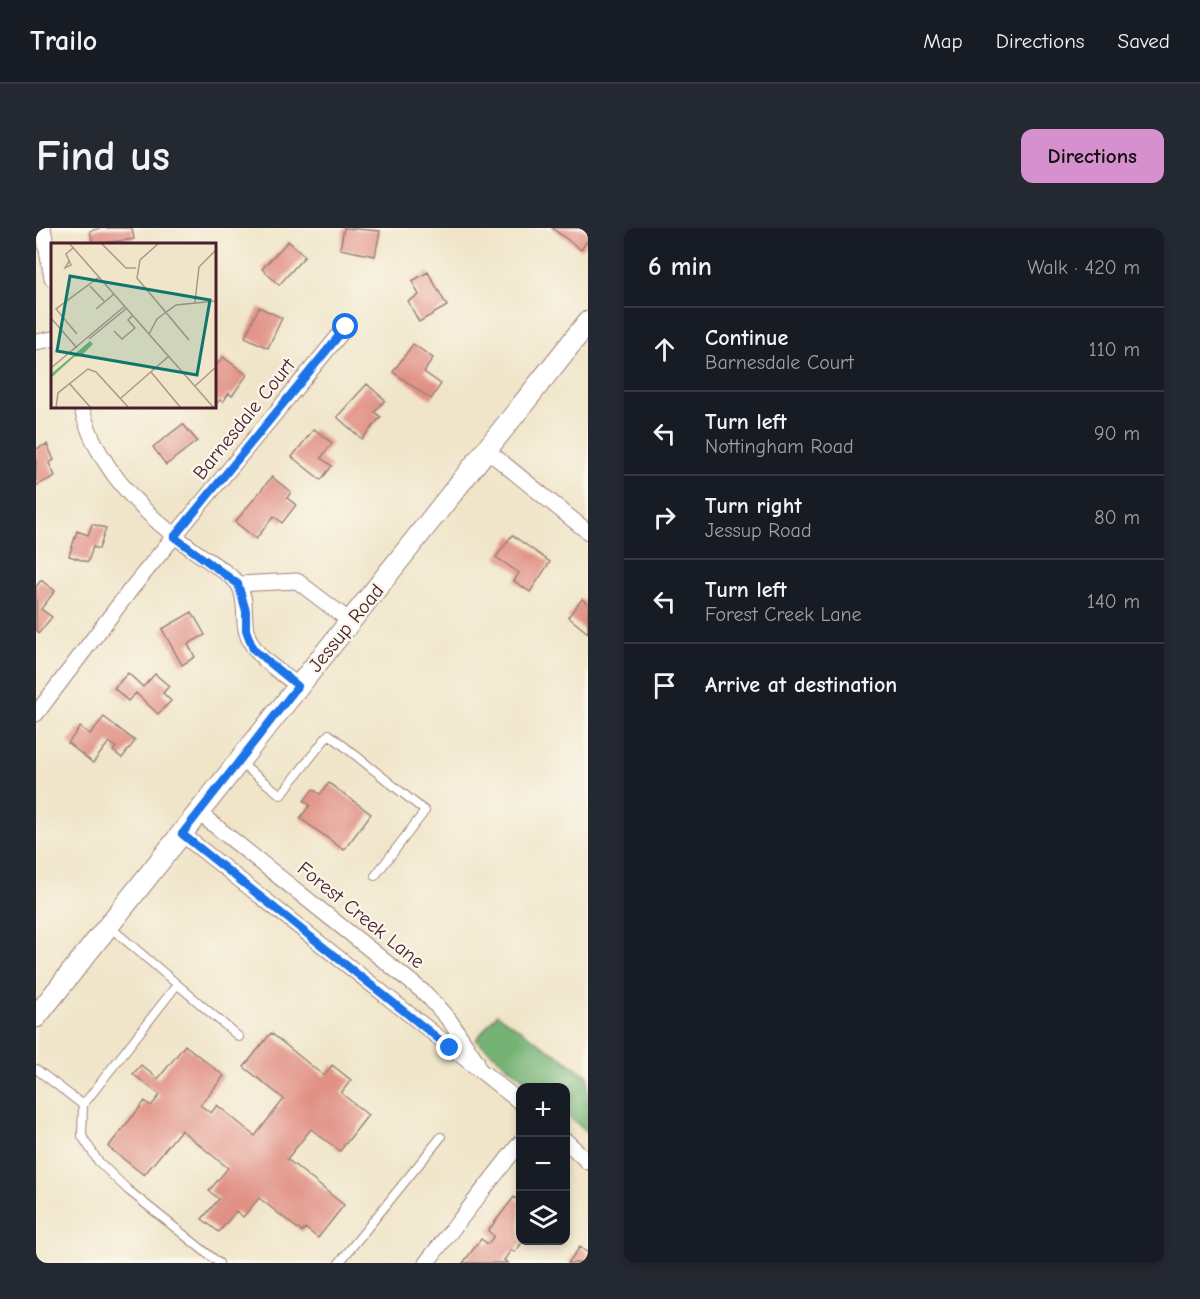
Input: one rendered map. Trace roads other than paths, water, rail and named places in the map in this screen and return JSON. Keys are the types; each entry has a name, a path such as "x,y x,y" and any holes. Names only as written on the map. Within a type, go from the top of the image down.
{"street":[{"path":"43,228 51,272"},
{"name":"Jessup Road","path":"36,1017 298,686 488,451 588,322"},
{"name":"Barnesdale Court","path":"36,714 174,537 346,327"},
{"path":"36,342 51,339"},
{"path":"82,408 110,469 144,511 174,537 238,584 246,611 246,630 253,649 298,686"},
{"path":"488,451 588,532"},
{"path":"238,584 297,581 351,622"},
{"name":"Forest Creek Lane","path":"199,813 426,994 450,1021 480,1067"},
{"name":"Forest Creek Lane","path":"182,834 450,1048 480,1067 516,1098"},
{"path":"570,1145 588,1162"},
{"path":"426,1263 516,1148"}],"lane":[{"path":"239,762 281,795 329,734 425,812 375,876"},
{"path":"109,927 176,986 239,1036"},
{"path":"176,986 83,1105 82,1136 98,1161 128,1190 219,1263"},
{"path":"36,1069 83,1105"},
{"path":"339,1263 441,1137"}]}
